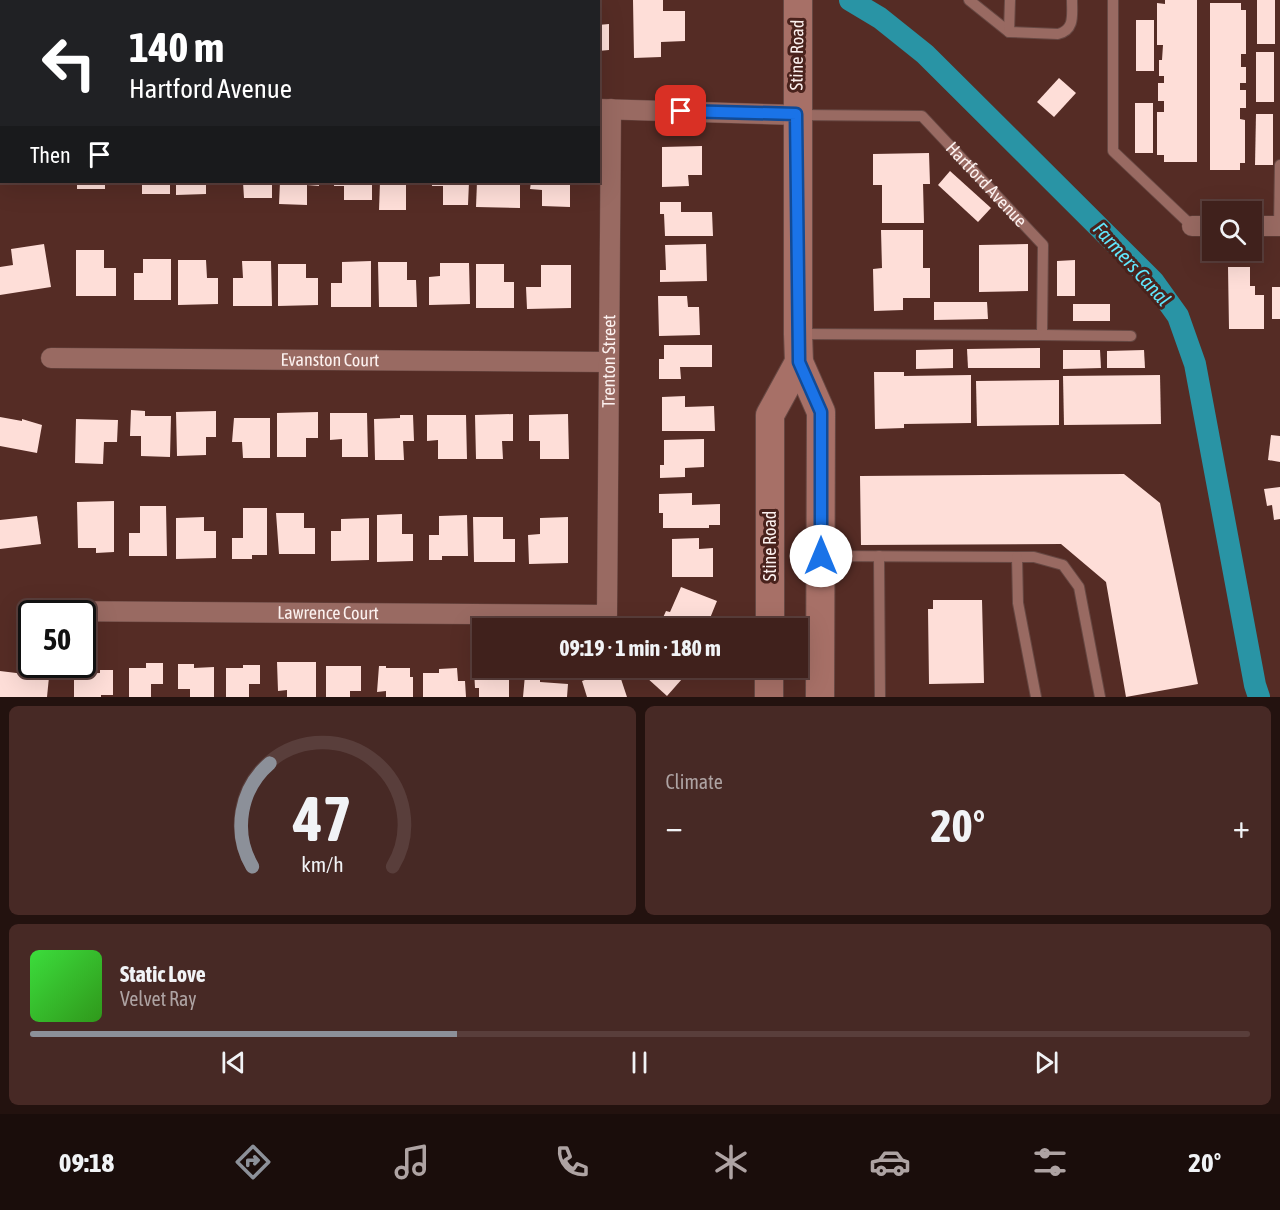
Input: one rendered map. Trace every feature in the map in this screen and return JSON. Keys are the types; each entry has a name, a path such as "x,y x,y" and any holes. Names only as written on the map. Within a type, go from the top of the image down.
{"main road":[{"name":"Stine Road","path":"798,0 796,114 798,334 799,362 821,412 820,697"},
{"name":"Stine Road","path":"770,618 770,415 799,362"},
{"path":"769,697 770,678"}],"street":[{"name":"Hartford Avenue","path":"605,109 796,114"},
{"name":"Trenton Street","path":"605,109 609,362 607,615"},
{"path":"1192,226 1202,226"},
{"path":"1262,226 1280,226"},
{"name":"Evanston Court","path":"51,358 609,362"},
{"name":"Lawrence Court","path":"96,611 607,615"}],"lane":[{"path":"969,0 1009,32 1065,33 1072,24 1072,0"},
{"path":"1009,32 1010,0"},
{"path":"1113,0 1113,151 1192,226"},
{"name":"Hartford Avenue","path":"796,114 922,116 1043,245 1042,335"},
{"path":"1280,165 1280,226"},
{"path":"798,334 1131,336"},
{"path":"821,556 1034,557 1063,565 1079,587 1100,697"},
{"path":"879,556 880,697"},
{"path":"1017,557 1018,603 1036,697"}],"building":[{"path":"633,0 663,0 663,11 685,11 685,41 661,42 661,57 634,58"},
{"path":"1165,0 1197,0 1197,162 1164,162 1164,155 1157,155 1157,112 1164,112 1164,101 1158,101 1158,83 1164,83 1164,76 1159,76 1159,60 1162,60 1163,45 1157,45 1157,3 1165,4"},
{"path":"1257,0 1275,0 1275,44 1257,44"},
{"path":"1210,3 1241,3 1241,10 1246,10 1246,54 1241,54 1241,67 1246,67 1246,83 1240,83 1240,90 1246,90 1246,108 1240,108 1240,119 1245,120 1245,163 1240,163 1240,170 1210,170"},
{"path":"1136,20 1154,20 1154,71 1136,71"},
{"path":"609,24 609,50 600,51 600,25"},
{"path":"1256,52 1274,52 1274,102 1256,102"},
{"path":"1059,78 1076,93 1054,117 1037,102"},
{"path":"1135,103 1153,103 1153,153 1135,153"},
{"path":"1256,114 1273,114 1273,165 1255,165"},
{"path":"702,146 702,175 688,175 689,186 662,187 662,147"},
{"path":"929,153 930,184 923,184 924,223 882,223 882,185 873,185 873,154"},
{"path":"950,171 991,208 978,222 938,185"},
{"path":"77,183 105,183 105,189 77,189"},
{"path":"142,183 170,183 170,194 142,194"},
{"path":"176,183 206,183 206,194 176,195"},
{"path":"243,183 272,183 272,198 244,198"},
{"path":"280,183 319,183 319,186 307,185 307,205 279,204"},
{"path":"334,183 372,183 372,200 344,200 344,186 334,186"},
{"path":"380,183 406,183 406,210 379,210"},
{"path":"432,183 469,183 468,205 443,205 443,186 432,186"},
{"path":"477,183 520,183 520,208 476,207"},
{"path":"531,183 570,183 570,207 542,206 542,190 530,189"},
{"path":"660,202 681,202 681,212 712,212 713,236 665,236 664,214 660,214"},
{"path":"881,230 923,230 923,268 930,268 930,298 903,298 903,310 874,311 873,269 882,268"},
{"path":"44,244 51,287 0,295 0,267 13,265 11,249"},
{"path":"706,244 707,281 660,282 660,270 666,270 665,245"},
{"path":"1028,244 1028,291 979,292 979,245"},
{"path":"76,250 104,250 104,268 116,268 116,296 76,296"},
{"path":"143,259 171,259 171,300 134,300 134,273 143,273"},
{"path":"178,260 206,260 207,278 218,278 218,304 178,305"},
{"path":"1075,260 1075,296 1057,296 1057,261"},
{"path":"242,261 271,261 272,306 233,306 233,278 243,278"},
{"path":"371,261 371,307 331,307 331,283 342,283 342,262"},
{"path":"378,262 407,262 407,280 416,280 417,307 379,307"},
{"path":"440,263 469,263 470,304 429,305 429,277 440,276"},
{"path":"278,264 306,264 306,278 318,278 318,305 278,306"},
{"path":"476,264 504,264 504,282 514,282 514,308 476,308"},
{"path":"541,265 571,265 571,308 527,309 526,287 541,287"},
{"path":"1228,267 1250,267 1250,286 1255,286 1255,295 1264,295 1264,329 1229,329"},
{"path":"1272,287 1280,287 1280,319 1272,319"},
{"path":"658,296 687,296 688,307 699,307 700,335 659,336"},
{"path":"934,302 987,302 988,319 934,320"},
{"path":"1073,304 1110,304 1110,321 1073,321"},
{"path":"664,345 712,345 712,367 680,367 681,379 659,379 659,359 664,359"},
{"path":"1040,348 1040,368 968,368 967,349"},
{"path":"953,349 953,368 916,369 916,350"},
{"path":"1063,350 1100,350 1101,368 1063,369"},
{"path":"1144,350 1145,368 1107,368 1107,351"},
{"path":"874,372 904,372 904,376 971,375 971,423 904,424 904,428 875,429"},
{"path":"1160,375 1161,424 1064,425 1063,376"},
{"path":"1059,380 1059,425 977,426 976,381"},
{"path":"685,396 685,407 714,406 715,431 662,431 662,397"},
{"path":"131,410 145,411 145,416 171,416 170,457 141,456 141,436 130,436"},
{"path":"216,411 216,437 206,437 206,455 177,456 176,412"},
{"path":"318,412 318,438 306,438 306,457 277,457 277,413"},
{"path":"330,413 367,413 368,457 342,457 342,439 330,440"},
{"path":"513,414 513,441 502,441 503,459 476,459 475,415"},
{"path":"568,414 569,459 540,459 540,441 529,441 529,415"},
{"path":"400,415 413,415 414,441 403,441 404,460 375,460 374,419 400,418"},
{"path":"427,415 466,415 467,459 438,459 438,440 427,441"},
{"path":"0,417 22,421 22,419 42,425 37,453 0,446"},
{"path":"234,418 270,418 270,458 243,458 242,442 232,442"},
{"path":"76,419 118,420 117,442 104,442 103,464 75,463"},
{"path":"1271,435 1280,436 1280,462 1268,460"},
{"path":"704,439 704,467 685,468 685,477 660,478 660,465 664,465 664,440"},
{"path":"1124,474 1160,503 1198,684 1126,697 1106,582 1061,544 861,545 860,476"},
{"path":"1280,487 1280,519 1274,520 1272,505 1267,506 1264,489"},
{"path":"692,493 692,505 720,504 720,525 709,525 709,528 663,528 663,513 659,513 659,494"},
{"path":"114,501 114,552 96,553 96,548 78,548 77,502"},
{"path":"140,506 166,506 167,556 129,556 129,533 140,533"},
{"path":"243,508 267,508 267,555 252,555 252,559 232,559 232,538 243,538"},
{"path":"276,513 304,513 304,528 315,528 315,554 279,554"},
{"path":"402,514 402,534 413,534 413,561 377,562 377,515"},
{"path":"467,515 468,556 442,556 442,560 429,560 429,535 439,535 439,516"},
{"path":"37,516 41,544 0,549 0,520"},
{"path":"204,517 204,531 216,531 216,558 176,559 176,518"},
{"path":"473,517 503,517 503,539 515,539 515,562 474,562"},
{"path":"568,517 568,563 529,564 528,535 540,534 540,518"},
{"path":"369,518 369,560 331,561 331,531 341,531 341,519"},
{"path":"699,538 699,549 713,548 713,577 672,577 672,539"},
{"path":"681,587 717,601 710,618 663,618 666,611 670,612"},
{"path":"933,600 982,600 984,683 929,684 928,609 933,609"},
{"path":"277,662 316,662 316,697 287,697 287,690 278,691"},
{"path":"146,663 163,663 163,684 151,684 151,697 129,697 129,668 146,668"},
{"path":"178,664 194,664 194,668 214,667 214,697 190,697 190,689 178,689"},
{"path":"243,665 260,665 260,684 249,684 249,697 226,697 226,668 243,668"},
{"path":"326,666 361,666 361,691 350,691 350,697 326,697"},
{"path":"379,666 410,668 410,677 413,677 413,697 386,697 386,691 377,692"},
{"path":"457,668 458,681 465,681 466,697 423,697 423,673 439,673 439,669"},
{"path":"100,670 113,670 113,695 74,697 74,678 96,678 96,673 100,673"},
{"path":"0,671 18,673 18,678 49,678 47,697 0,697"},
{"path":"474,678 509,678 509,697 479,697 479,688 475,688"},
{"path":"525,678 540,678 540,682 568,684 567,697 523,697"},
{"path":"590,678 618,678 621,679 627,697 587,697 582,681"},
{"path":"647,678 682,679 667,696"}],"waterway":[{"name":"Farmers Canal","path":"850,0 880,18 925,54 1153,281 1178,316 1195,364 1259,697"}],"route":[{"path":"681,111 796,114 799,362 821,412 821,556"}]}
